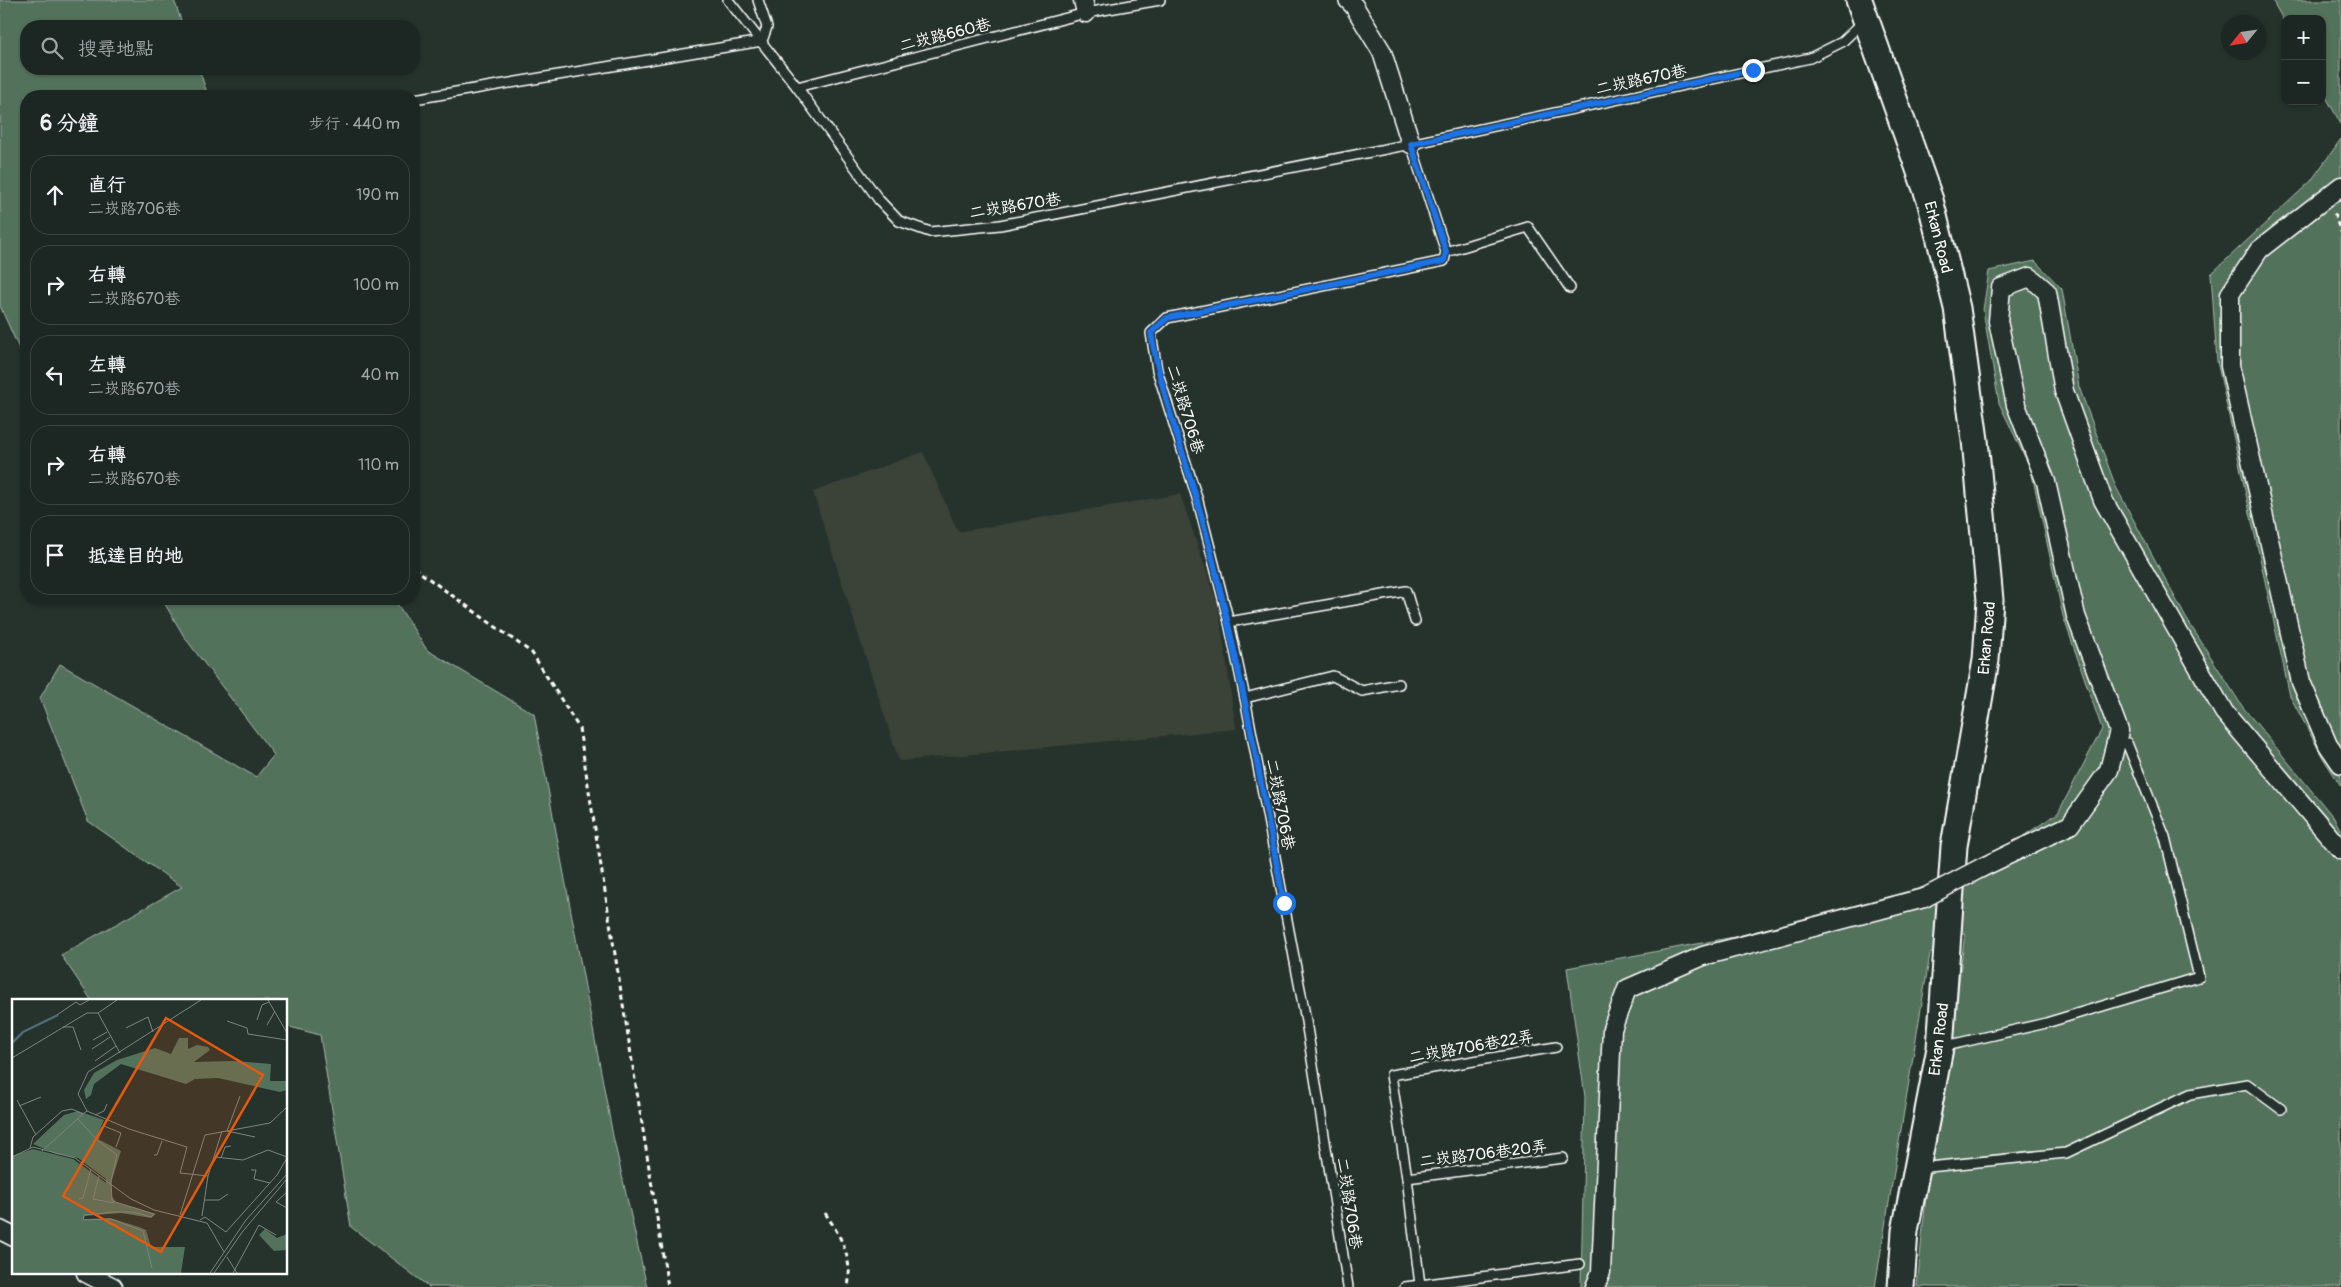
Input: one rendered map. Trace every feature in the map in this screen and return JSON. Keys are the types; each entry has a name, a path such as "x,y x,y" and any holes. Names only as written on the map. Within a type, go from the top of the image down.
{"street":[{"path":"1348,0 1354,6 1382,52 1411,144"},
{"name":"Erkan Road","path":"1862,9 1930,200 1957,308 1975,440 1990,600 1986,660 1954,846 1940,1048 1905,1231 1901,1287"},
{"path":"2341,186 2259,250 2230,294 2230,366 2301,682 2328,744 2341,764"},
{"path":"1595,1287 1602,1272 1612,1029 1627,989 1703,956 1924,898 2070,825 2109,770 2119,730 2076,616 2046,482 2016,405 1998,320 2001,288 2030,277 2046,292 2064,391 2103,500 2224,712 2341,850"},
{"path":"0,1230 12,1236"},
{"path":"88,1274 113,1287"}],"lane":[{"name":"二崁路670巷","path":"728,0 797,87 879,200 899,221 930,232 1000,225 1411,144 1810,58 1842,42 1862,9"},
{"path":"420,98 762,41 767,27 758,0"},
{"name":"二崁路660巷","path":"797,87 1084,6 1160,0"},
{"path":"1411,144 1446,252 1528,227 1570,288"},
{"name":"二崁路706巷","path":"1348,1287 1305,1015 1245,698 1229,622 1198,500 1157,370 1151,333 1167,318 1444,261 1446,252"},
{"path":"1229,622 1406,591 1415,621"},
{"path":"1245,698 1333,676 1362,691 1399,684"},
{"path":"1940,1048 2046,1024 2199,977 2165,837 2127,743"},
{"name":"二崁路706巷22弄","path":"1407,1178 1391,1075 1556,1047"},
{"path":"1916,1168 2066,1153 2190,1094 2247,1084 2281,1109"},
{"name":"二崁路706巷20弄","path":"1407,1178 1563,1158"},
{"path":"1407,1178 1420,1285"},
{"path":"1405,1287 1580,1264"}],"path":[{"path":"420,572 532,653 579,728 668,1287"},
{"path":"825,1213 839,1233 851,1271 848,1287"}],"shaded area":[{"path":"923,452 958,532 1180,494 1218,605 1236,729 899,761 813,492"}],"green space":[{"path":"0,0 174,0 181,20 20,20 20,75 201,75 206,90 20,90 20,351 0,306"},
{"path":"2272,0 2341,0 2341,124 2326,97 2326,15 2281,16"},
{"path":"2341,139 2341,786 2323,758 2290,696 2217,361 2211,274 2311,181"},
{"path":"2035,261 2062,289 2079,387 2116,487 2186,618 2242,706 2334,818 2341,831 2341,1287 1917,1287 1928,1176 1946,1089 1965,932 1930,954 1875,1287 1581,1287 1585,1097 1567,968 1734,937 1936,884 1984,862 2058,813 2102,729 2063,616 2031,470 1999,403 1983,310 1989,271"},
{"path":"166,605 398,605 427,650 534,714 613,1136 647,1287 429,1287 351,1227 320,1035 288,1027 288,999 91,999 61,955 182,887 88,821 40,698 60,664 256,777 274,755 185,638"}],"route":[{"path":"1284,903 1229,622 1198,500 1157,370 1151,333 1167,318 1444,261 1446,252 1411,144 1753,70"}]}
